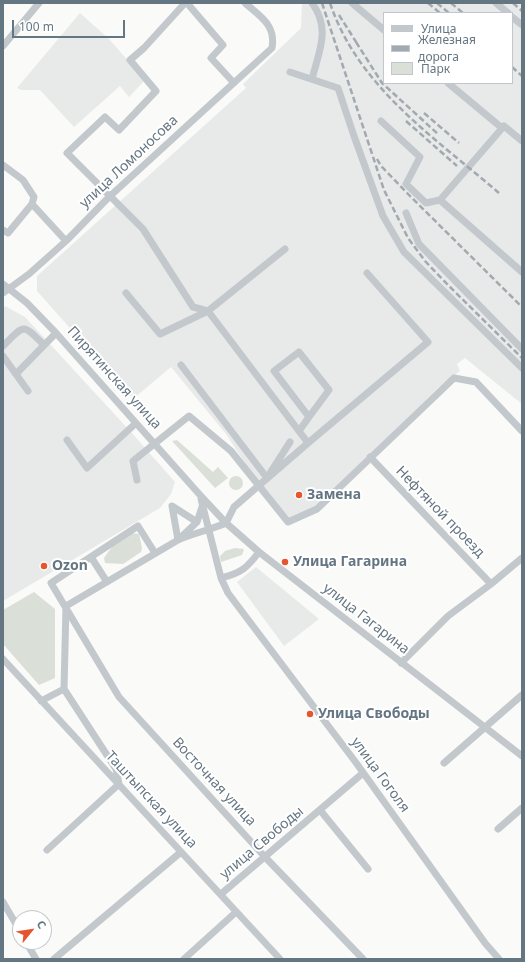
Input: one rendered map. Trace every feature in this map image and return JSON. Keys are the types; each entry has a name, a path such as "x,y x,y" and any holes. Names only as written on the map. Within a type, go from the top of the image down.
{"street":[{"path":"3,46 39,3"},
{"path":"234,83 211,58 223,44 186,3 144,48 130,60 156,91 118,130 105,117 67,153 109,197 143,229 193,307 208,311 308,443"},
{"name":"улица Ломоносова","path":"3,293 29,274 66,241 109,197 272,48 274,37 270,26 244,3"},
{"path":"312,3 318,11 324,34 312,79"},
{"path":"352,3 383,29"},
{"path":"496,3 507,12"},
{"path":"513,18 522,25"},
{"path":"290,72 338,88 383,216 404,252 522,368"},
{"path":"449,84 502,128 504,126 522,141"},
{"path":"381,121 420,157 406,184 426,203 440,200 502,128"},
{"path":"3,165 23,180 34,197 32,204 8,233 3,230"},
{"path":"440,200 522,272"},
{"path":"32,204 66,241"},
{"path":"406,213 419,244 522,349"},
{"path":"126,294 160,334 208,311 285,249"},
{"path":"47,850 118,784 116,769 64,689 66,606 178,540 197,532 210,530 226,523 234,507 428,342 367,272"},
{"name":"Пирятинская улица","path":"3,284 10,288 56,333 200,495"},
{"path":"3,346 20,329 24,328 28,329 44,345"},
{"path":"16,374 56,333"},
{"path":"299,431 329,390 300,352 274,371 309,417"},
{"path":"3,356 28,392"},
{"path":"181,365 267,478"},
{"path":"137,480 133,461 189,416 231,451 288,522 317,509 454,378 476,382 522,431"},
{"path":"68,440 87,468 136,423"},
{"path":"267,478 290,442"},
{"name":"Нефтяной проезд","path":"370,457 491,584"},
{"name":"улица Гоголя","path":"200,495 221,578 228,593 363,773 485,943 499,959"},
{"name":"улица Гагарина","path":"200,495 226,523 259,552 522,756"},
{"path":"178,540 197,522 203,504"},
{"path":"178,540 172,506 197,522"},
{"path":"107,582 91,557 138,526 155,553"},
{"path":"221,578 238,574 250,564 259,552"},
{"name":"Восточная улица","path":"91,557 52,583 118,697 265,857 363,959"},
{"path":"401,663 448,616 491,584 522,558"},
{"name":"Таштыпская улица","path":"3,659 280,959"},
{"path":"41,701 64,689"},
{"path":"444,763 522,695"},
{"name":"улица Свободы","path":"221,894 363,773"},
{"path":"498,829 522,808"},
{"name":"улица Свободы","path":"320,810 368,869"},
{"path":"54,959 181,852"},
{"path":"3,903 12,918"},
{"path":"184,959 236,912"},
{"path":"31,950 36,959"}],"shaded area":[{"path":"302,3 522,3 522,404 465,358 457,364 460,371 439,387 315,507 289,519 250,471 226,434 171,367 133,399 37,291 37,276 246,88 243,84 301,28"},
{"path":"80,13 109,39 145,80 129,97 120,86 74,127 40,90 21,90 17,88"},
{"path":"5,306 25,317 175,482 171,494 160,508 3,601 3,309"},
{"path":"256,567 319,619 284,646 237,582"}],"green space":[{"path":"177,440 213,472 218,467 228,478 215,488 172,441"},
{"path":"233,476 239,476 243,480 243,486 239,490 233,490 229,486 229,480"},
{"path":"131,533 139,534 142,548 141,552 123,564 105,563 104,558 116,541"},
{"path":"235,548 244,549 242,555 221,562 220,556 225,551"},
{"path":"34,592 55,609 55,678 39,685 3,644 3,610"}],"railway":[{"path":"322,3 384,190 408,238 425,261 522,358"},
{"path":"330,3 343,33 359,60 379,85 424,130 499,193"},
{"path":"428,3 439,12"},
{"path":"437,3 448,12"},
{"path":"451,3 462,12"},
{"path":"513,3 522,11"},
{"path":"339,15 358,45"},
{"path":"356,42 383,84"},
{"path":"513,68 522,76"},
{"path":"383,84 439,135"},
{"path":"424,113 459,143"},
{"path":"406,121 457,166"},
{"path":"377,159 381,166 410,196 522,307"}],"place":[{"name":"Замена","path":"299,495"},
{"name":"Улица Гагарина","path":"285,562"},
{"name":"Ozon","path":"44,566"},
{"name":"Улица Свободы","path":"310,714"}]}
